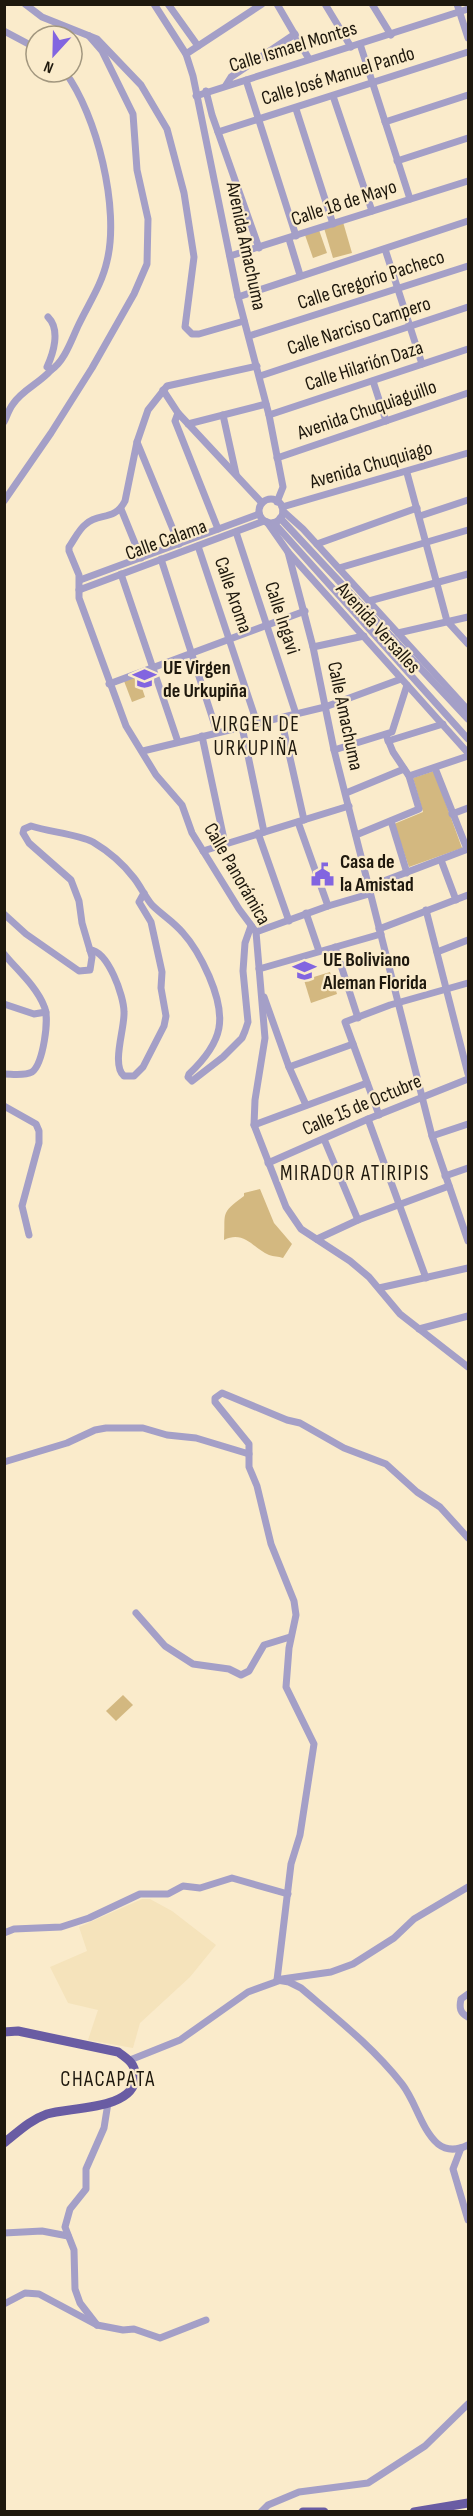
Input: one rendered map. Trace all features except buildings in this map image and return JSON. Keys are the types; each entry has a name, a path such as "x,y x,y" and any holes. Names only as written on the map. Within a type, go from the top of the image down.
{"main road":[{"path":"4,2032 18,2031 111,2050 130,2060 134,2067 136,2080 126,2096 108,2103 46,2114 31,2121 4,2143"},
{"path":"414,2511 468,2504"},
{"path":"303,2511 324,2511"}],"street":[{"path":"25,4 48,20 97,39 105,46 141,85 167,129 184,193 194,257 185,327 192,334 199,334 244,321"},
{"name":"Avenida Amachuma","path":"154,4 186,54 196,96 238,297 260,376 283,487 273,515"},
{"path":"180,4 170,7 198,46"},
{"path":"186,54 262,4"},
{"path":"278,4 309,60"},
{"path":"325,4 351,47"},
{"path":"372,4 391,35"},
{"path":"458,8 468,38"},
{"name":"Calle Ismael Montes","path":"196,96 391,35 458,8 468,9"},
{"path":"4,31 24,42"},
{"path":"226,85 231,77 295,34"},
{"path":"4,501 92,368 134,294 147,264 148,219 137,170 133,114 102,51 89,36"},
{"path":"360,44 410,199"},
{"name":"Calle José Manuel Pando","path":"219,132 259,117 296,109 468,52"},
{"path":"246,80 259,117 300,275"},
{"path":"4,422 19,396 42,381 62,358 100,284 108,258 111,226 101,153 74,84"},
{"path":"206,91 259,248"},
{"path":"385,122 468,95"},
{"path":"333,96 372,211"},
{"path":"296,109 333,224"},
{"path":"397,161 468,138"},
{"name":"Calle 18 de Mayo","path":"230,256 468,181"},
{"path":"238,297 468,221"},
{"path":"385,249 422,364"},
{"name":"Calle Gregorio Pacheco","path":"249,336 468,266"},
{"name":"Calle Narciso Campero","path":"260,376 468,306"},
{"path":"48,317 53,325 54,351 47,367 51,370"},
{"name":"Calle Hilarión Daza","path":"269,415 468,349"},
{"path":"257,366 172,383 163,390 148,410 137,442 125,501 121,509 110,516 85,524 69,547 80,580 218,529 273,515"},
{"path":"374,381 386,421"},
{"path":"163,390 178,413 273,515"},
{"name":"Avenida Chuquiaguillo","path":"277,458 468,393"},
{"path":"188,424 266,404"},
{"path":"178,413 175,421 218,529"},
{"path":"223,415 236,475"},
{"path":"137,442 179,544"},
{"name":"Avenida Chuquiago","path":"273,515 468,453"},
{"path":"407,473 447,621 468,644"},
{"path":"262,503 269,500 273,515"},
{"path":"317,544 419,512 468,500"},
{"path":"121,509 141,558"},
{"name":"Calle Calama","path":"79,590 236,532 273,515"},
{"name":"Avenida Versalles","path":"273,515 317,544 467,706"},
{"name":"Avenida Versalles","path":"273,515 288,552 468,754"},
{"name":"Avenida Versalles","path":"273,515 468,719"},
{"name":"Avenida Versalles","path":"273,515 468,739"},
{"path":"339,568 468,530"},
{"name":"Calle Ingavi","path":"236,532 296,714"},
{"name":"Calle Aroma","path":"198,546 257,723"},
{"name":"Calle Amachuma","path":"288,552 305,611 334,750 432,1136 445,1176 466,1226 468,1241"},
{"path":"161,559 217,732"},
{"path":"121,574 177,742"},
{"path":"369,601 468,574"},
{"name":"Calle Panorámica","path":"80,580 79,598 126,726 156,775 182,804 192,833 254,929 265,1038 255,1100 254,1125 293,1220 301,1228 350,1261 379,1288 391,1306 468,1366"},
{"path":"109,684 305,611"},
{"path":"398,633 468,617"},
{"path":"313,647 364,636"},
{"path":"142,751 325,707 401,678"},
{"path":"387,738 392,732 407,685"},
{"path":"281,718 301,821 328,906"},
{"path":"334,750 443,724"},
{"path":"242,727 261,833 289,921"},
{"path":"202,736 225,844"},
{"path":"356,835 419,809 409,776 387,738"},
{"path":"409,776 468,754"},
{"path":"4,914 26,934 79,971 90,970 93,962 71,880 29,843 23,833 24,829 31,826 92,842 126,870 152,905 182,931 193,944 202,958 218,996 221,1011 220,1025 210,1050 188,1077 192,1080 198,1078 242,1038 245,1031 248,1022 243,971 245,943 254,929 289,921 467,849 435,768"},
{"path":"346,793 404,769"},
{"path":"203,851 349,806"},
{"path":"452,814 468,808"},
{"path":"391,821 407,873"},
{"path":"441,860 456,900"},
{"path":"90,950 100,952 106,960 121,997 124,1015 119,1070 124,1076 131,1077 143,1067 164,1026 166,1016 161,988 162,972 151,922 139,902 144,893"},
{"path":"259,969 380,932 426,910 468,895"},
{"path":"426,910 468,1074"},
{"path":"306,913 320,951"},
{"path":"437,952 468,940"},
{"path":"335,947 358,1017"},
{"path":"4,954 37,993 46,1012 41,1057 34,1071 28,1074 4,1074"},
{"path":"259,983 289,1067 306,1105"},
{"path":"378,1115 345,1023 468,983"},
{"path":"4,1004 34,1014 46,1012"},
{"path":"460,1040 468,1037"},
{"path":"289,1067 353,1044"},
{"name":"Calle 15 de Octubre","path":"268,1163 368,1119 468,1079"},
{"path":"254,1125 367,1083"},
{"path":"4,1106 36,1124 39,1131 39,1143 22,1206 29,1235"},
{"path":"368,1119 426,1278"},
{"path":"432,1136 468,1124"},
{"path":"324,1139 358,1220"},
{"path":"445,1176 468,1168"},
{"path":"317,1239 358,1220 449,1186"},
{"path":"379,1288 468,1268"},
{"path":"419,1329 468,1317"},
{"path":"279,1980 291,1864 300,1834 314,1744 286,1687 290,1637 296,1615 294,1601 271,1544 257,1486 249,1467 249,1444 216,1402 218,1395 230,1395 287,1420 300,1423 344,1448 386,1464 417,1492 440,1507 468,1538"},
{"path":"4,1462 67,1443 95,1430 106,1428 142,1428 167,1435 196,1438 249,1454"},
{"path":"136,1613 165,1646 193,1664 229,1669 241,1675 249,1671 264,1645 290,1637"},
{"path":"4,1933 14,1929 61,1927 108,1910 140,1894 168,1894 183,1886 200,1888 232,1878 288,1894"},
{"path":"130,2060 180,2040 248,1992 279,1980 331,1972 353,1964 394,1938 414,1920 468,1887"},
{"path":"279,1980 301,1988 365,2044 412,2099 428,2132 440,2145 449,2149 465,2147"},
{"path":"468,1994 461,2000 459,2006 461,2012 468,2016"},
{"path":"97,2325 80,2303 75,2289 74,2250 65,2227 70,2209 85,2191 86,2169 104,2128 108,2103"},
{"path":"465,2147 453,2169 468,2220"},
{"path":"4,2233 42,2231 68,2236"},
{"path":"4,2304 25,2293 39,2294 97,2325 123,2330 134,2329 160,2338 206,2320"},
{"path":"261,2511 268,2505 299,2492 368,2483 424,2446 468,2404"}],"shaded area":[{"path":"343,222 352,253 333,258 324,228"},
{"path":"319,230 327,253 313,258 305,235"},
{"path":"138,676 145,697 132,702 124,681"},
{"path":"434,771 462,848 409,867 394,824 423,812 413,778"},
{"path":"330,972 337,994 311,1003 304,980"},
{"path":"260,1189 274,1223 292,1244 283,1258 269,1255 248,1241 237,1237 224,1240 227,1211 244,1196 244,1193"},
{"path":"123,1695 133,1705 116,1721 106,1711"},
{"path":"142,1899 150,1899 172,1911 216,1945 190,1977 140,2023 133,2048 88,2040 98,2010 68,2003 50,1967 87,1951 79,1927"}],"place":[{"name":"UE Virgen de Urkupiña","path":"145,679"},
{"name":"Casa de la Amistad","path":"322,874"},
{"name":"UE Boliviano Aleman Florida","path":"305,971"}],"district":[{"name":"VIRGEN DE URKUPIÑA","path":"256,736"},
{"name":"MIRADOR ATIRIPIS","path":"355,1173"},
{"name":"CHACAPATA","path":"108,2079"}]}
